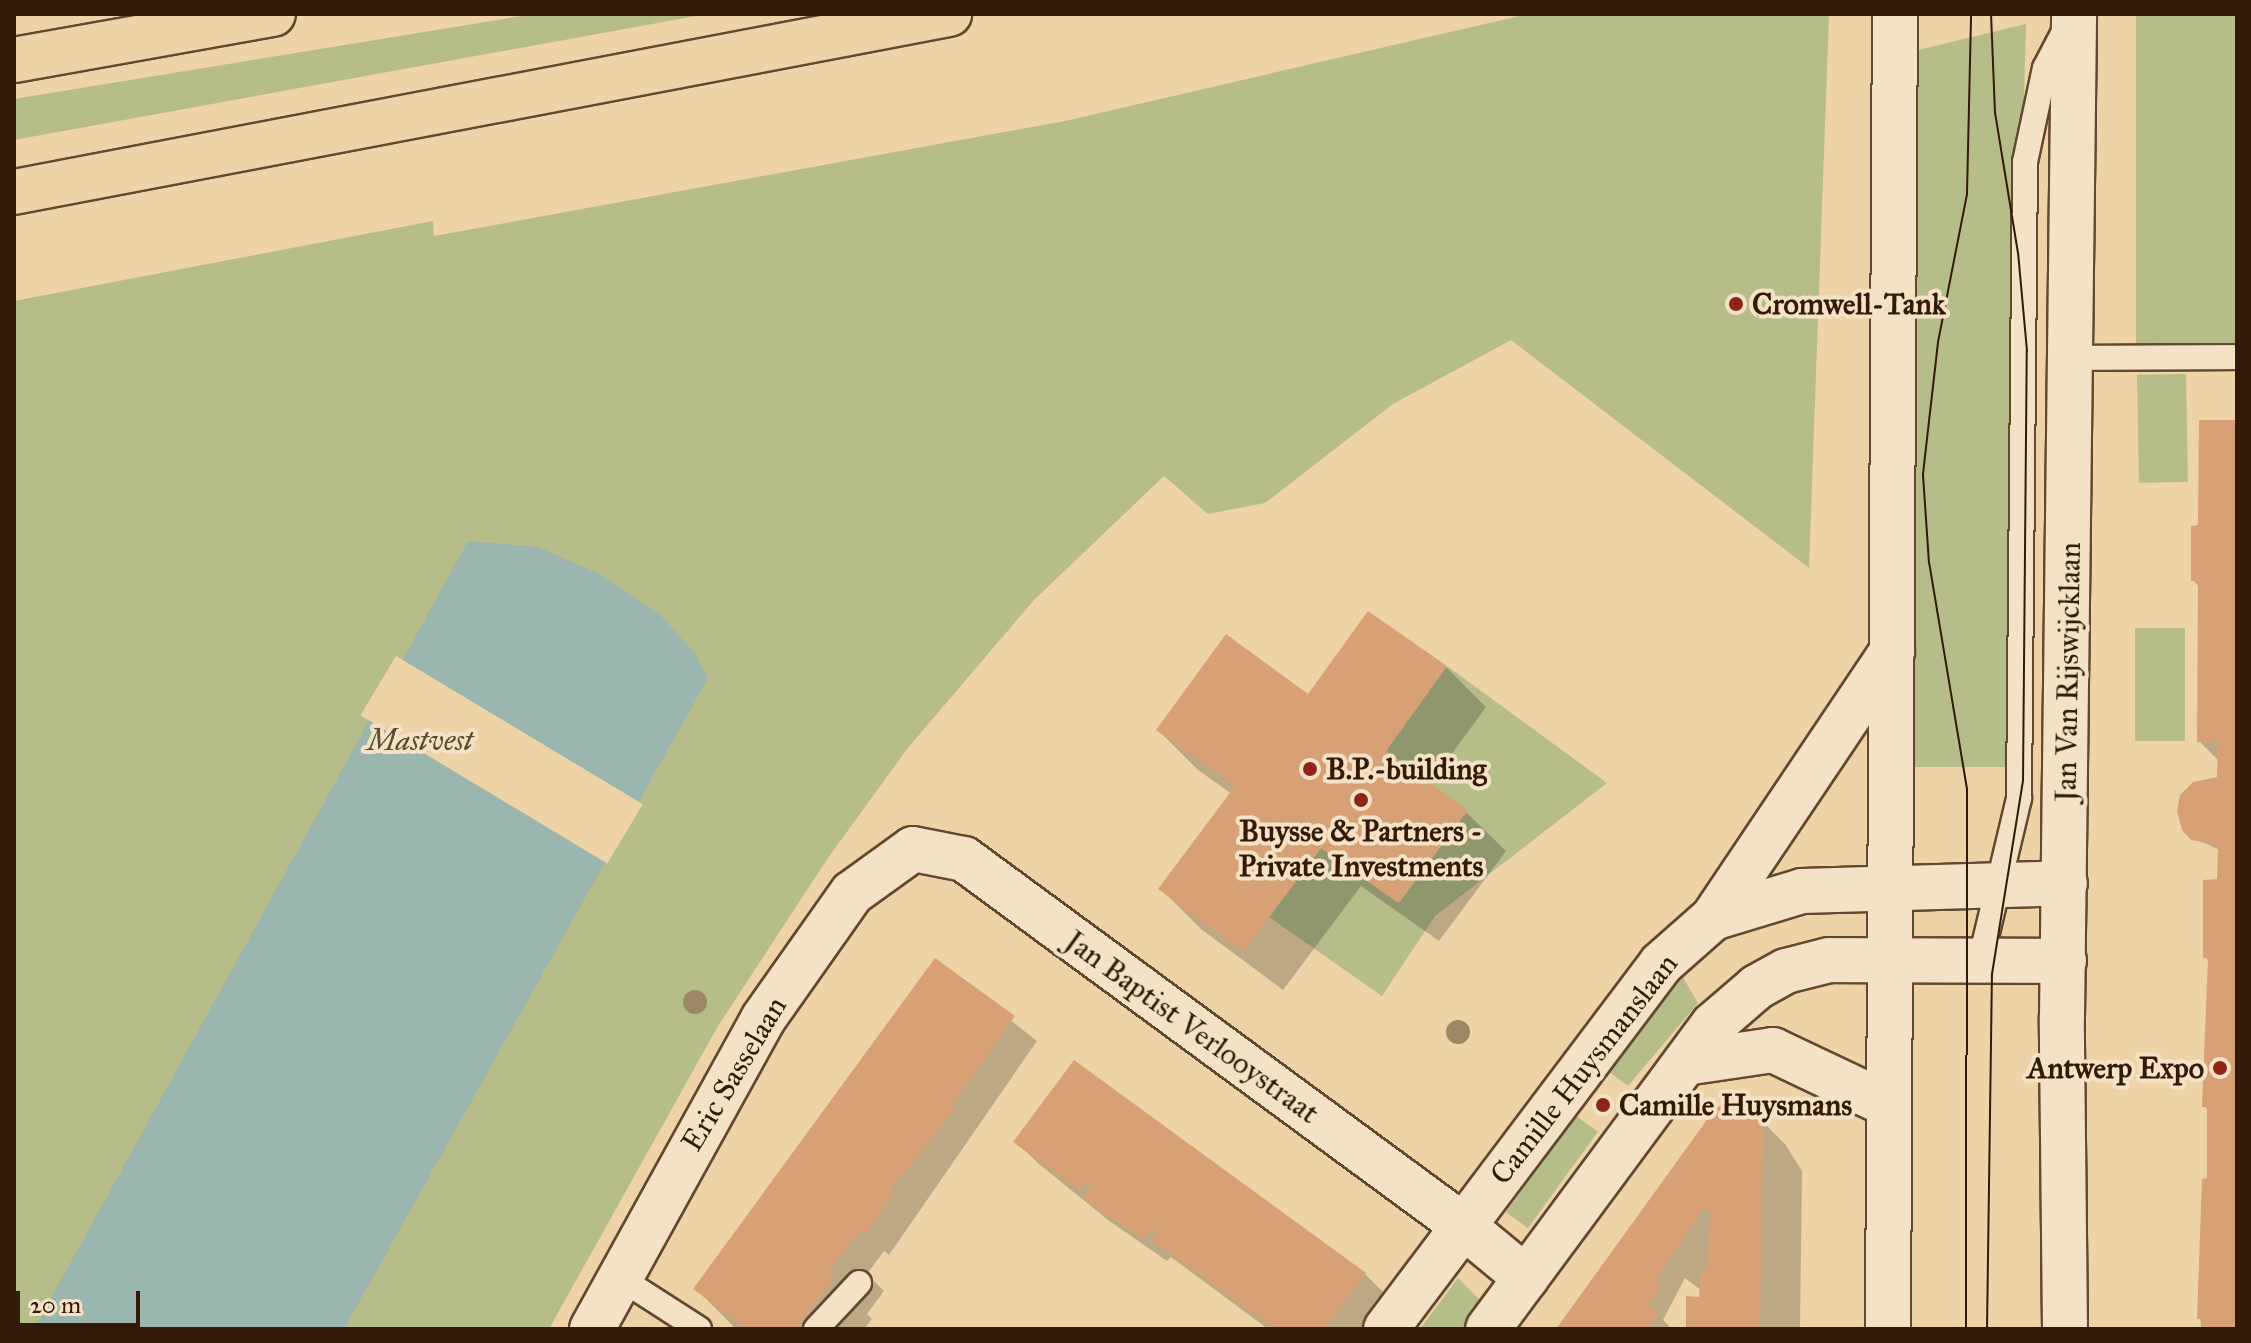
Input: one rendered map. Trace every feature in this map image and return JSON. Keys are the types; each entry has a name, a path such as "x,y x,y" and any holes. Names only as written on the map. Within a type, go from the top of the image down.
{"highway":[{"path":"14,60 273,14"},
{"path":"14,192 949,14"}],"street":[{"name":"Jan Van Rijswijcklaan","path":"2065,1329 2064,961 2074,14"},
{"path":"1888,1329 1895,34"},
{"name":"Camille Huysmanslaan","path":"1386,1329 1661,964 1713,918 1892,652"},
{"name":"Jan Baptist Verlooystraat","path":"913,849 964,859 1462,1225"},
{"name":"Eric Sasselaan","path":"592,1329 709,1111 814,944 852,893 913,849"},
{"name":"Camille Huysmanslaan","path":"1713,918 1802,891 2065,883"},
{"path":"1488,1329 1685,1063 1734,1004 1786,971 1829,960 1890,957 2064,961"},
{"path":"1685,1063 1773,1050 1889,1105"},
{"path":"1462,1225 1526,1278"}],"lane":[{"path":"1981,958 2019,798 2025,162 2045,68 2074,14"},
{"path":"2071,358 2237,357"},
{"path":"620,1278 699,1329"},
{"path":"816,1329 859,1283"}],"green space":[{"path":"534,14 707,14 14,140 14,99"},
{"name":"Mastvest","path":"1528,14 1829,14 1809,568 1511,340 1393,404 1265,503 1208,514 1164,476 1034,600 907,749 828,858 718,1026 549,1329 14,1329 14,301 433,221 434,236 1065,121"},
{"path":"2136,14 2237,14 2237,345 2136,345"},
{"path":"2026,24 2006,767 1910,767 1914,51"},
{"path":"2186,374 2188,482 2139,483 2137,375"},
{"path":"2135,628 2185,628 2185,741 2135,741"},
{"path":"1447,666 1607,783 1435,916 1382,996 1269,917 1321,848 1399,903 1467,811 1386,751"},
{"path":"1681,974 1698,1003 1628,1086 1604,1068"},
{"path":"1576,1116 1598,1132 1528,1228 1506,1212"},
{"path":"1458,1278 1482,1302 1462,1329 1420,1329"}],"water":[{"path":"468,541 538,547 600,574 659,614 695,653 708,678 344,1329 34,1329"}],"pier":[{"path":"396,656 643,804 607,863 360,715"}],"building":[{"path":"2199,420 2237,420 2237,1329 2203,1329 2203,1319 2197,1319 2202,1179 2207,1178 2207,1107 2202,1107 2208,958 2203,958 2203,880 2217,879 2218,845 2191,840 2182,830 2177,811 2180,795 2193,782 2217,777 2218,742 2197,742 2198,581 2191,581 2191,526 2198,525"},
{"name":"B.P.-building","path":"1368,611 1447,666 1386,751 1468,810 1398,903 1321,848 1243,952 1158,889 1235,786 1156,730 1226,634 1308,694"},
{"path":"935,958 1015,1016 951,1107 955,1110 891,1189 895,1192 866,1234 860,1230 828,1274 834,1278 796,1329 748,1329 693,1289"},
{"path":"1074,1060 1366,1273 1325,1329 1275,1329 1151,1240 1158,1232 1153,1228 1144,1240 1083,1198 1092,1184 1086,1181 1080,1190 1013,1142"},
{"path":"1728,1100 1749,1104 1763,1130 1760,1329 1686,1329 1686,1296 1699,1297 1701,1271 1706,1272 1711,1211 1703,1209 1656,1281 1661,1285 1648,1305 1658,1312 1648,1329 1556,1329 1714,1110"}],"tram line":[{"path":"1966,1329 1967,789 1929,563 1923,474 1938,342 1967,194 1971,14"},
{"path":"1987,1329 1992,974 2023,780 2027,351 2018,253 1995,113 1991,14"}],"place":[{"name":"Cromwell-Tank","path":"1736,304"},
{"name":"B.P.-building","path":"1310,769"},
{"name":"Buysse & Partners - Private Investments","path":"1361,800"},
{"name":"Antwerp Expo","path":"2220,1068"},
{"name":"Camille Huysmans","path":"1603,1105"}]}
